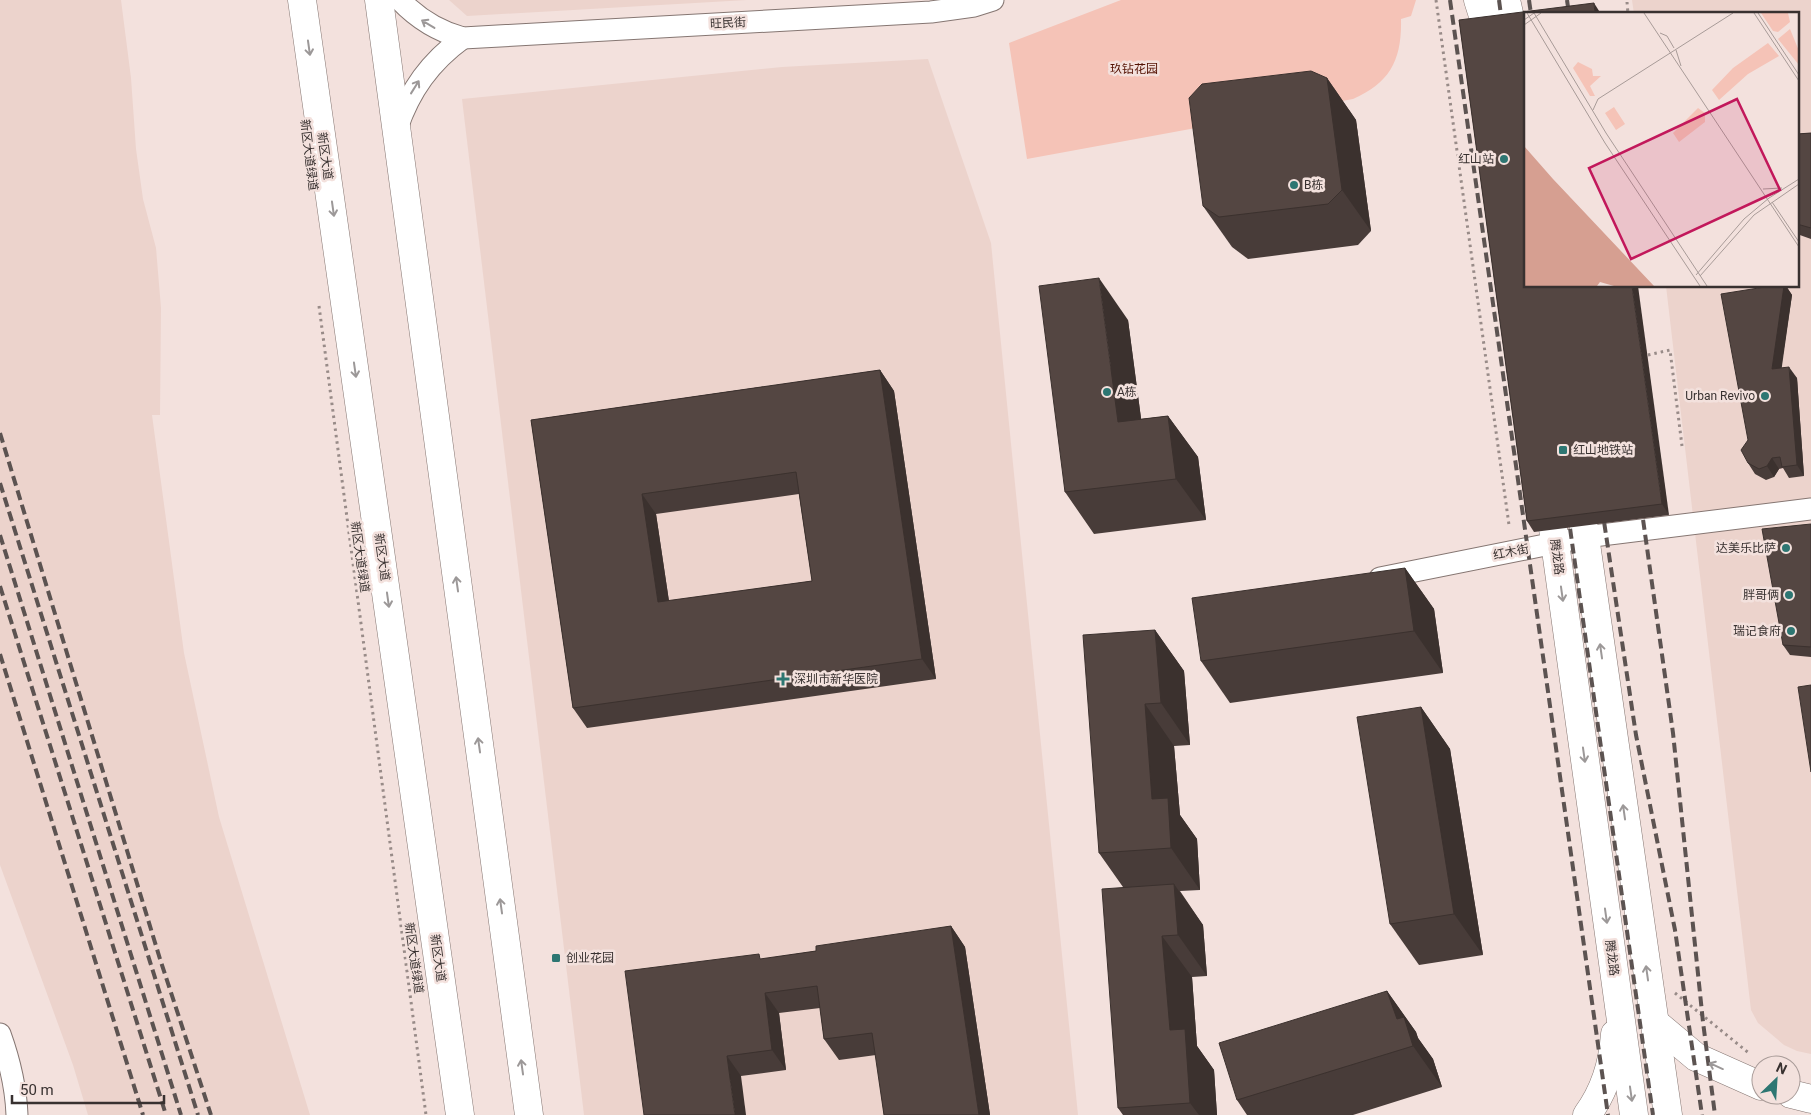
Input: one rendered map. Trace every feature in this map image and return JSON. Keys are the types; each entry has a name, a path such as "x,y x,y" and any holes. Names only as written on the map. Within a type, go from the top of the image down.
{"main road":[{"name":"新区大道","path":"302,0 460,1115"},
{"path":"379,0 529,1115"},
{"path":"1478,0 1484,19 1491,77"},
{"path":"1506,0 1517,49 1524,97"},
{"path":"1574,460 1668,1115"},
{"name":"腾龙路","path":"1544,464 1634,1115"},
{"path":"1586,1115 1603,1086 1610,1067 1615,1040 1618,1003"},
{"path":"1654,1021 1696,1056 1751,1081"}],"street":[{"path":"400,0 422,21 444,32 462,38"},
{"name":"旺民街","path":"462,38 931,12 979,2"},
{"path":"396,131 404,107 428,68 462,38"},
{"name":"红木街","path":"1357,583 1585,537 1811,509"},
{"path":"0,1034 13,1084 17,1115"}],"path":[{"path":"1436,0 1509,525"},
{"path":"1627,2 1628,12"},
{"name":"新区大道绿道","path":"319,303 426,1115"},
{"path":"1648,355 1670,350 1682,446"}],"shaded area":[{"path":"0,0 121,0 143,199 156,248 161,308 160,415 152,415 184,653 219,817 310,1115 88,1115 73,1065 0,865"},
{"path":"449,0 747,0 467,16"},
{"path":"1632,0 1811,0 1811,1054 1797,1051 1784,1045 1758,1023 1751,1010 1666,288 1798,288 1798,12 1634,12"},
{"name":"深圳市新华医院","path":"928,59 991,243 1078,1115 584,1115 462,99 782,67"}],"green space":[{"name":"玖钻花园","path":"1121,0 1416,0 1411,16 1401,19 1399,47 1391,68 1376,86 1353,99 1027,159 1009,43"}],"building":[{"name":"红山站","path":"1594,3 1595,12 1524,12 1524,288 1632,288 1662,504 1527,521 1459,20"},
{"path":"1311,71 1327,78 1342,190 1328,204 1219,217 1203,206 1189,98 1202,84"},
{"path":"1811,133 1811,228 1798,224 1798,134"},
{"path":"1099,278 1118,422 1168,416 1176,479 1065,492 1039,286"},
{"path":"1758,288 1784,288 1772,369 1789,367 1797,465 1782,467 1780,457 1772,458 1767,466 1759,469 1748,463 1741,450 1748,440 1721,294"},
{"path":"880,370 922,659 573,708 531,420","holes":["796,472 812,581 658,602 642,494"]},
{"path":"1811,524 1811,647 1783,645 1762,529"},
{"path":"1405,568 1414,631 1201,661 1192,598"},
{"path":"1155,630 1161,703 1145,704 1152,799 1168,798 1171,848 1099,853 1083,635"},
{"path":"1811,685 1811,772 1798,687"},
{"path":"1421,707 1454,914 1390,924 1357,717"},
{"path":"1174,884 1178,935 1162,936 1170,1030 1185,1029 1190,1103 1118,1108 1102,889"},
{"path":"951,926 979,1115 884,1115 872,1033 824,1039 817,986 765,993 772,1050 727,1056 735,1115 644,1115 625,971 759,954 760,959 816,951 816,946"},
{"path":"1387,991 1397,1019 1404,1017 1413,1046 1237,1100 1219,1043"}],"railway":[{"path":"1450,0 1608,1115"},
{"path":"1499,0 1503,30"},
{"path":"1529,0 1531,12"},
{"path":"1567,0 1569,12"},
{"path":"0,433 160,959 211,1115"},
{"path":"0,483 198,1115"},
{"path":"1641,505 1673,733 1703,1022 1715,1115"},
{"path":"1602,508 1636,735 1675,930 1702,1115"},
{"path":"1568,514 1653,1115"},
{"path":"0,535 181,1115"},
{"path":"0,586 166,1115"},
{"path":"0,654 143,1115"}],"place":[{"name":"红山站","path":"1504,159"},
{"name":"B栋","path":"1294,185"},
{"name":"A栋","path":"1107,392"},
{"name":"Urban Revivo","path":"1765,396"},
{"name":"红山地铁站","path":"1563,450"},
{"name":"达美乐比萨","path":"1786,548"},
{"name":"胖哥俩","path":"1789,595"},
{"name":"瑞记食府","path":"1791,631"},
{"name":"深圳市新华医院","path":"783,679"},
{"name":"创业花园","path":"556,958"}]}
